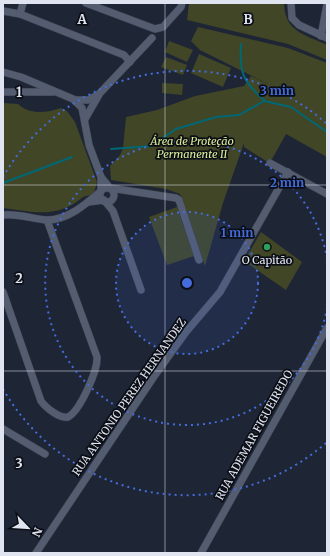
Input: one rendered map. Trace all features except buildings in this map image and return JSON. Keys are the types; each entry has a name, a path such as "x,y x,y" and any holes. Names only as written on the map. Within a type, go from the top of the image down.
{"street":[{"path":"20,14 23,3"},
{"path":"86,3 155,29 163,28 181,7 182,3"},
{"path":"291,3 292,18 299,25 324,37 327,4"},
{"path":"3,11 20,14 124,55 130,62"},
{"path":"141,290 113,211 114,193 101,176 86,138 84,123 86,108 152,38"},
{"path":"5,73 21,77 75,100 86,108"},
{"path":"19,92 22,86 21,77"},
{"path":"3,92 55,92"},
{"path":"75,100 88,100 100,93"},
{"path":"270,163 327,194"},
{"name":"RUA ANTONIO PEREZ HERNANDEZ","path":"36,553 153,378 186,332 220,292 288,172"},
{"path":"101,176 101,196 113,211"},
{"path":"3,215 20,215 47,220 74,212 105,188 176,198 179,200 200,260"},
{"path":"88,202 104,200 109,201 113,197 127,191"},
{"path":"3,292 41,401 47,408 63,417 68,417 78,408 96,367 97,357 47,220"},
{"name":"RUA ADEMAR FIGUEIREDO","path":"201,553 327,328"},
{"path":"3,428 45,454"}],"green space":[{"path":"189,3 284,3 285,13 288,20 297,31 327,45 327,60 288,44 187,20"},
{"name":"Área de Proteção Permanente II","path":"198,27 288,48 327,63 327,157 286,134 272,159 266,161 244,147 244,143 223,203 205,266 180,194 166,189 111,180 110,166 120,155 123,148 126,117 157,110 195,96 244,86 251,76 272,86 200,50 191,41"},
{"path":"169,41 193,50 187,62 165,52"},
{"path":"199,54 231,68 223,87 191,73"},
{"path":"166,57 187,65 183,75 161,67"},
{"path":"162,83 183,84 182,95 162,93"},
{"path":"3,103 18,104 28,110 38,112 61,108 67,111 75,122 97,182 92,195 83,197 64,209 55,211 36,212 3,208"},
{"path":"177,207 194,256 167,265 149,217"},
{"name":"O Capitão","path":"261,232 302,262 286,290 244,261"}],"waterway":[{"path":"241,44 241,62 244,76 251,88 264,100"},
{"path":"111,149 151,146 176,129 216,117 239,115 264,101 291,107 327,132"},
{"path":"3,183 72,157"}],"place":[{"name":"O Capitão","path":"267,247"}]}
